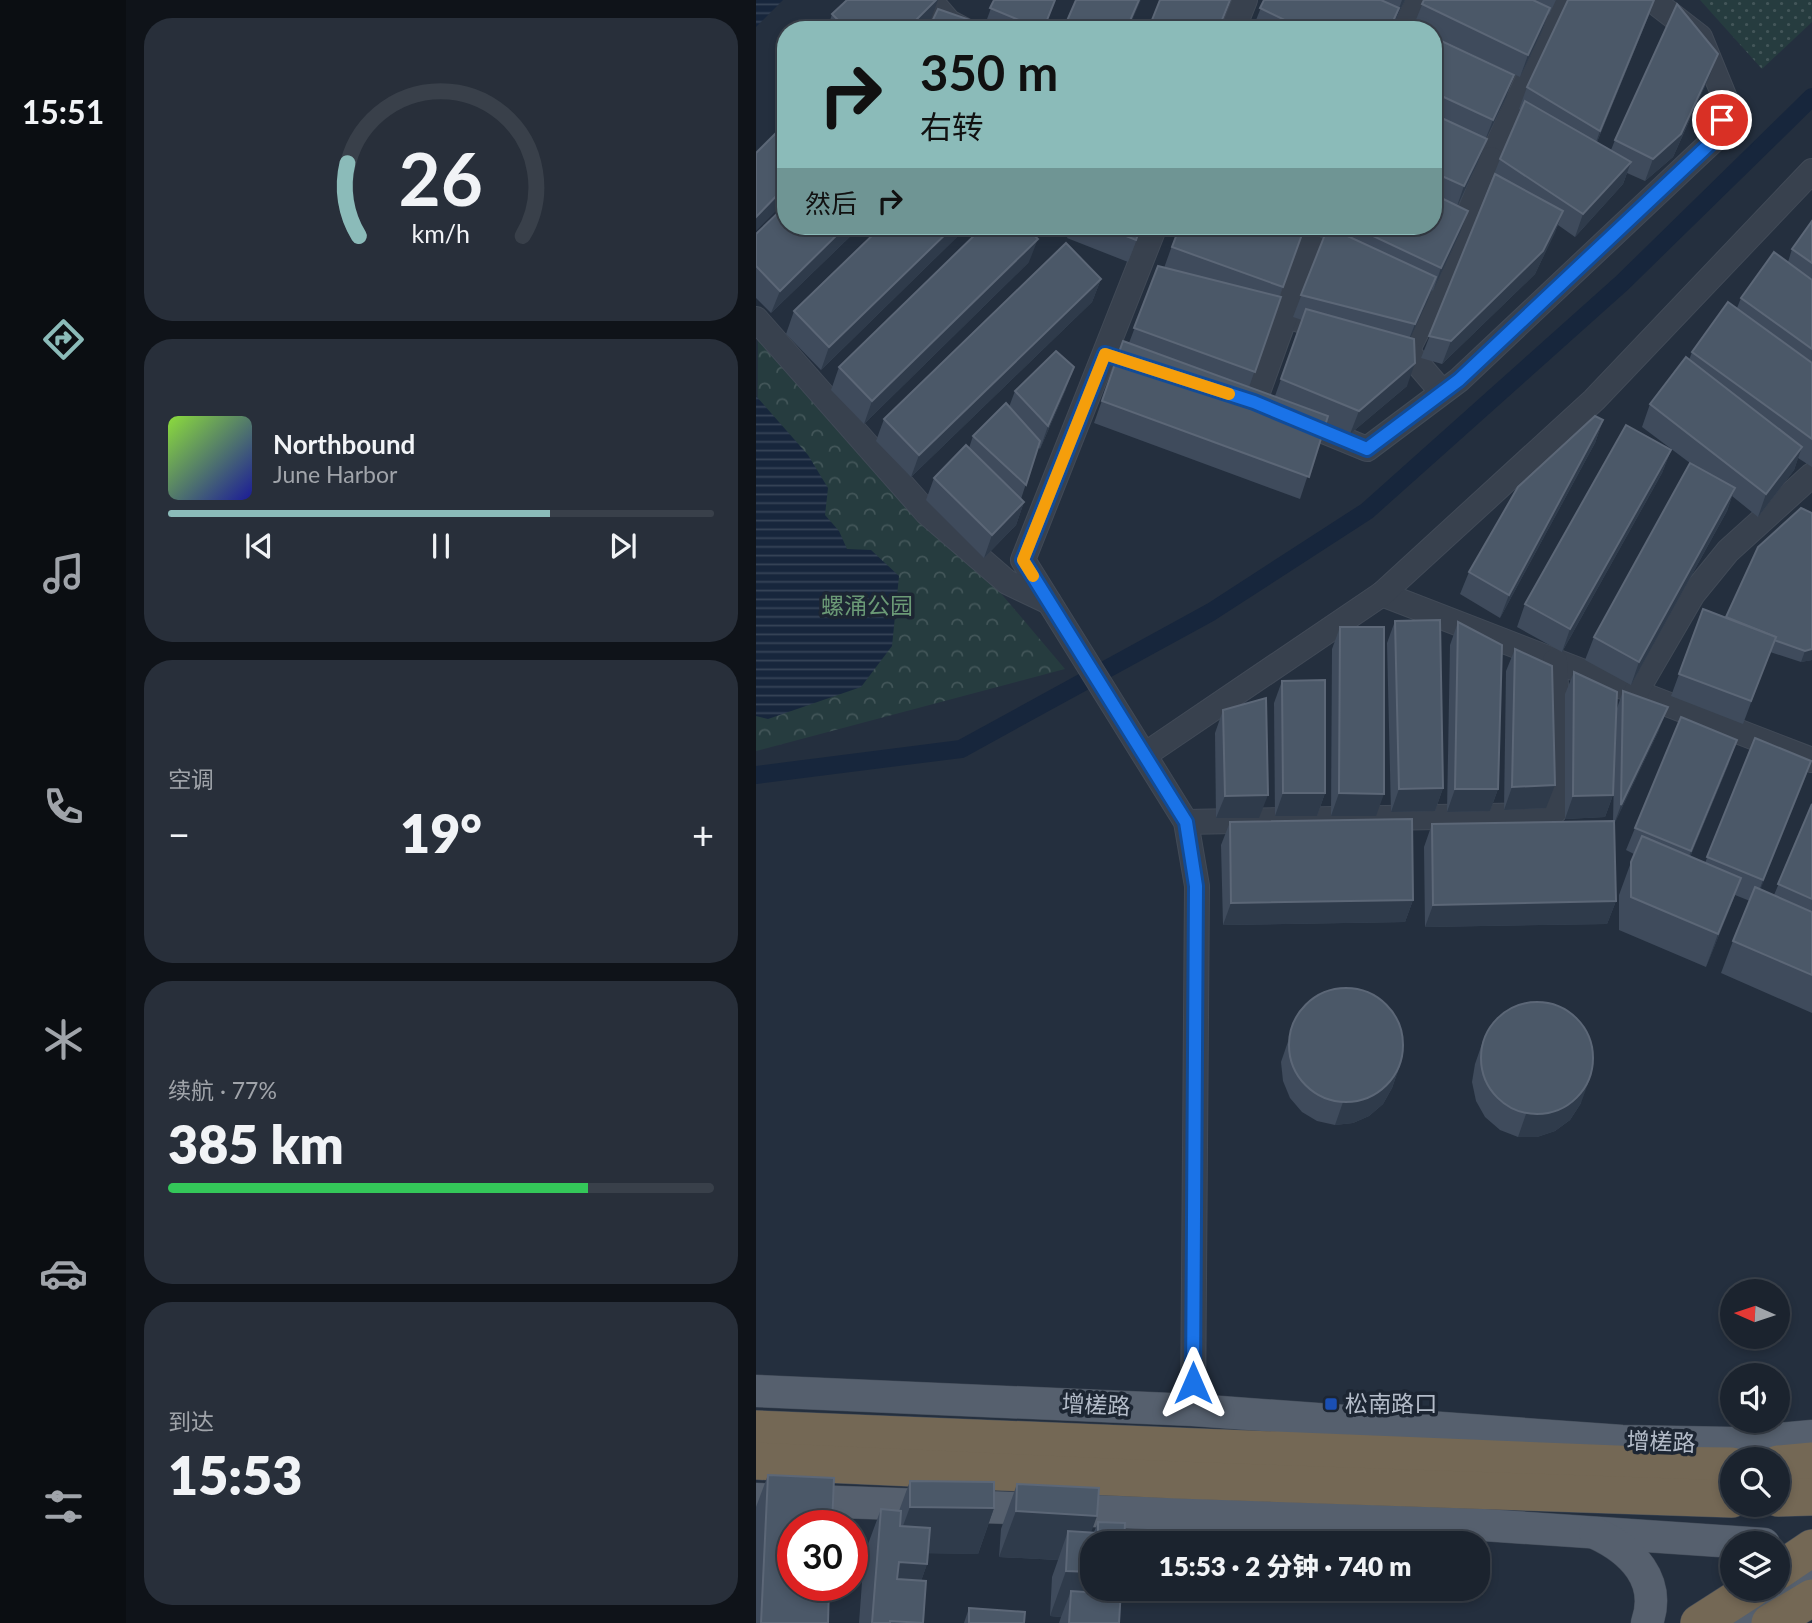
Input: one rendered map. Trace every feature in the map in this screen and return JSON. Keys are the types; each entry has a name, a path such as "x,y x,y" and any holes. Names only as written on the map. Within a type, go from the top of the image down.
{"highway":[{"name":"增槎路","path":"756,1429 1420,1471 1720,1498"},
{"name":"增槎路","path":"1790,1456 1812,1459"},
{"name":"增槎路","path":"756,1461 1178,1480 1420,1471 1720,1466"},
{"path":"1790,1498 1812,1497"},
{"path":"1790,1563 1812,1547"},
{"path":"1770,1623 1812,1598"},
{"path":"1699,1623 1733,1601"}],"main road":[{"name":"增槎路","path":"756,1391 1193,1410 1720,1449"},
{"name":"增槎路","path":"1787,1447 1812,1436"},
{"path":"756,1499 1590,1531 1720,1541"},
{"path":"1590,1531 1615,1543 1645,1573 1652,1598 1647,1623"},
{"path":"1790,1546 1812,1547"},
{"path":"1736,1623 1812,1575"}],"street":[{"path":"930,0 948,21"},
{"path":"1237,21 1245,0"},
{"path":"1338,0 1381,21"},
{"path":"1404,21 1416,0"},
{"path":"1408,351 1437,292 1491,159 1564,0"},
{"path":"1229,394 1367,449 1442,392 1718,136 1727,103 1700,37 1652,0"},
{"path":"1442,134 1491,159"},
{"path":"1146,754 1382,594 1594,400 1812,171"},
{"path":"1151,235 1023,560 1186,822 1196,886 1193,1410"},
{"path":"1254,402 1283,315 1314,235"},
{"path":"1283,315 1408,351 1442,392"},
{"path":"756,320 927,513 1007,582 1049,602"},
{"path":"1105,354 1130,362"},
{"path":"1636,692 1693,594 1728,551 1812,475"},
{"path":"1382,594 1812,760"},
{"path":"1186,822 1534,815 1555,811 1559,804 1560,788 1555,661"}],"green space":[{"path":"1700,0 1812,0 1812,22 1762,69"},
{"name":"螺涌公园","path":"758,306 1065,669 756,751"}],"water":[{"path":"756,0 783,0 756,27"},
{"path":"756,396 808,455 828,488 825,515 839,531 847,549 871,550 899,576 892,646 861,687 768,719 756,716"}],"building":[{"path":"847,0 936,0 915,21 839,21 832,14"},
{"path":"994,0 1055,0 1047,21 1021,21 990,8"},
{"path":"1076,0 1139,0 1130,21 1067,21"},
{"path":"1160,0 1230,0 1222,21 1152,21"},
{"path":"1264,0 1381,0 1399,8 1393,21 1287,21 1260,8"},
{"path":"1424,0 1533,0 1550,8 1528,55 1422,4"},
{"path":"1568,0 1654,0 1600,131 1527,87"},
{"path":"1677,4 1718,54 1681,134 1653,159 1615,140"},
{"path":"938,9 970,20 970,21 932,21"},
{"path":"1442,41 1514,75 1493,120 1442,96"},
{"path":"1525,101 1631,162 1583,214 1500,159"},
{"path":"1442,118 1487,139 1464,186 1442,176"},
{"path":"777,132 777,195 756,217 756,153"},
{"path":"1495,174 1563,211 1543,251 1451,341 1429,336"},
{"path":"1442,198 1468,211 1441,268 1371,235 1442,235"},
{"path":"777,214 777,235 837,235 780,291 756,266 756,234"},
{"path":"1812,221 1812,263 1792,249"},
{"path":"873,235 945,235 829,347 794,311"},
{"path":"975,235 1034,235 1038,239 872,401 839,367"},
{"path":"1124,235 1138,235 1136,240"},
{"path":"1177,235 1302,235 1283,287 1172,247"},
{"path":"1325,235 1345,235 1436,277 1415,324 1301,295"},
{"path":"1066,243 1101,279 919,455 884,419"},
{"path":"1774,252 1812,280 1812,349 1741,298"},
{"path":"1158,266 1281,297 1255,372 1134,328"},
{"path":"1728,302 1812,363 1812,439 1692,352"},
{"path":"1306,309 1414,339 1415,363 1359,411 1281,379"},
{"path":"1123,341 1328,416 1309,477 1102,401"},
{"path":"1056,351 1074,367 1048,426 1015,391"},
{"path":"1686,357 1802,447 1766,494 1650,404"},
{"path":"1006,403 1040,441 1026,485 973,436"},
{"path":"1595,416 1603,420 1509,595 1469,572 1518,487"},
{"path":"1626,425 1671,450 1570,629 1525,604"},
{"path":"966,445 1024,502 992,535 934,478"},
{"path":"1690,463 1735,488 1639,662 1594,637"},
{"path":"1801,508 1812,513 1812,649 1805,651 1774,640 1776,637 1726,617 1758,547"},
{"path":"1703,609 1776,637 1751,701 1679,674"},
{"path":"1440,620 1443,788 1399,789 1395,621"},
{"path":"1458,622 1502,645 1498,789 1455,789"},
{"path":"1340,627 1384,627 1384,794 1339,793"},
{"path":"1515,649 1552,666 1555,785 1512,787"},
{"path":"1574,672 1617,692 1613,795 1573,796"},
{"path":"1325,680 1325,793 1283,793 1282,681"},
{"path":"1623,691 1668,707 1621,805"},
{"path":"1266,698 1268,795 1225,796 1223,710"},
{"path":"1681,717 1737,740 1691,851 1635,828"},
{"path":"1755,738 1811,761 1763,880 1707,857"},
{"path":"1812,804 1812,899 1778,884"},
{"path":"1412,819 1413,900 1231,903 1230,822"},
{"path":"1614,821 1616,901 1433,905 1432,824"},
{"path":"1642,836 1741,878 1718,934 1631,897 1631,862"},
{"path":"1755,887 1812,912 1812,975 1733,941"},
{"path":"1346,988 1368,993 1386,1005 1398,1023 1403,1045 1398,1067 1386,1085 1368,1097 1346,1102 1324,1097 1306,1085 1294,1067 1289,1045 1294,1023 1306,1005 1324,993"},
{"path":"1537,1002 1559,1006 1577,1018 1589,1036 1593,1058 1589,1080 1577,1098 1559,1110 1537,1114 1515,1110 1497,1098 1485,1080 1481,1058 1485,1036 1497,1018 1515,1006"},
{"path":"768,1475 834,1478 833,1510 777,1510 777,1601 829,1601 828,1623 761,1623"},
{"path":"910,1481 994,1482 994,1508 910,1507"},
{"path":"1017,1484 1099,1488 1097,1516 1016,1511"},
{"path":"881,1509 901,1511 900,1526 930,1528 927,1564 899,1562 897,1579 926,1581 923,1623 872,1623"},
{"path":"1098,1522 1125,1523 1125,1531 1098,1531"},
{"path":"1068,1531 1080,1532 1080,1572 1066,1571"},
{"path":"1071,1591 1080,1592 1080,1601 1120,1601 1119,1623 1069,1623"},
{"path":"969,1608 1025,1612 1024,1623 969,1623"}],"waterway":[{"path":"756,775 961,749 1211,612 1367,511 1622,283 1812,97"}],"slow traffic":[{"path":"1033,576 1023,560 1105,354 1229,394"}],"place":[{"name":"松南路口","path":"1331,1404"}],"route":[{"path":"1193,1383 1196,886 1186,822 1023,560 1105,354 1254,402 1367,449 1459,380 1718,136 1722,120"}]}
